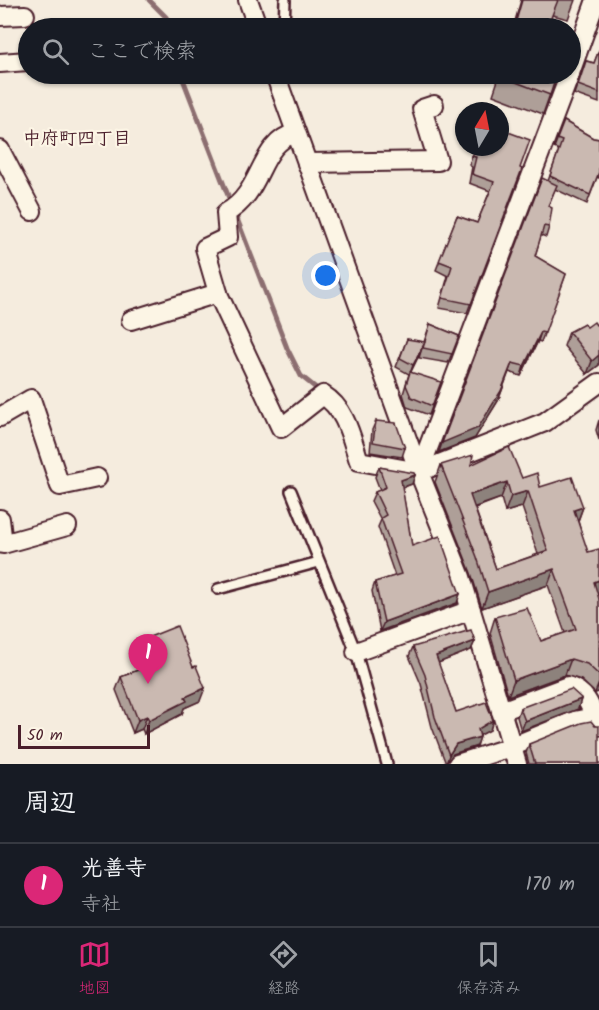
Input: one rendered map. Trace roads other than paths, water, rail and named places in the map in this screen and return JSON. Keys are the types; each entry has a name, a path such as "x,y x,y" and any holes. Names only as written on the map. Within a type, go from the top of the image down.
{"street":[{"path":"248,0 254,18"},
{"path":"581,42 596,0"},
{"path":"0,16 25,15"},
{"path":"0,63 18,62"},
{"path":"278,84 419,472 461,577 514,755"},
{"path":"419,472 566,84"},
{"path":"307,163 438,161 422,108 434,105"},
{"path":"296,133 285,136 275,144 244,201 232,210 228,237 204,248 218,293 281,428 323,394 333,401 345,419 359,461 419,472 545,422 599,383"},
{"path":"0,150 5,173 32,211"},
{"path":"131,320 218,293"},
{"path":"0,417 31,399 60,486 97,478"},
{"path":"0,519 3,544 68,526"},
{"path":"356,652 471,610"},
{"path":"457,764 514,755 574,721 596,713 579,690 568,686 501,711"}],"lane":[{"path":"284,18 285,0"},
{"path":"291,491 356,652 387,764"},
{"path":"218,589 319,562"}],"waterway":[{"path":"149,0 167,18"},
{"path":"185,84 287,348 301,376 316,388"}],"place":[{"name":"光善寺","path":"148,684"}],"district":[{"name":"中府町四丁目","path":"77,139"}]}
